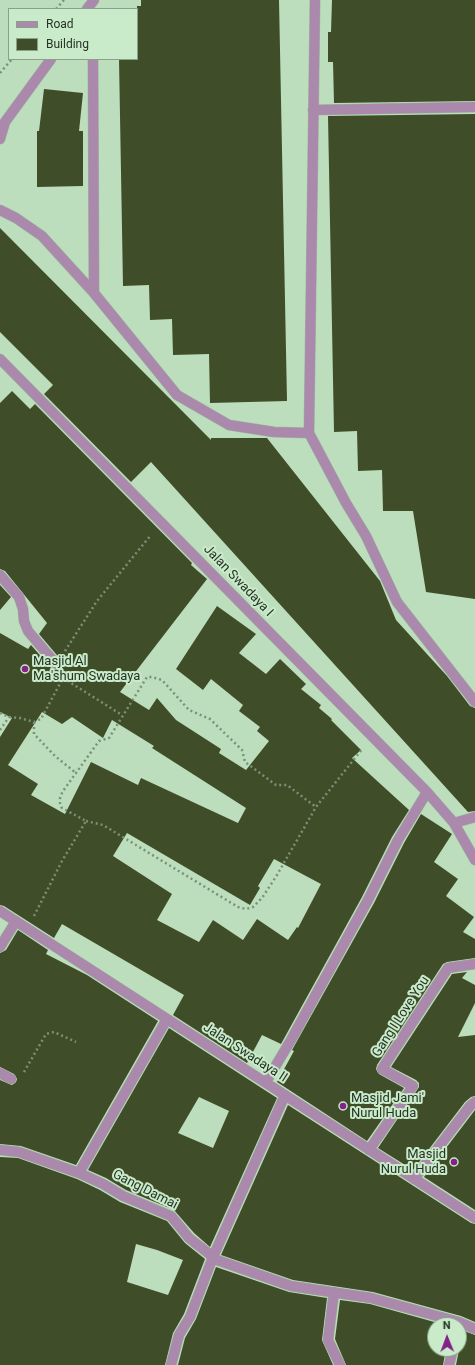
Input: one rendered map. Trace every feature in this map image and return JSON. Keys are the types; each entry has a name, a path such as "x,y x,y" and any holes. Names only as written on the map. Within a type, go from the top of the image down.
{"street":[{"path":"315,0 309,433 366,536 397,602 475,702"},
{"path":"0,139 5,122 50,60"},
{"path":"93,60 94,293"},
{"path":"313,110 475,108"},
{"path":"0,210 16,218 42,236 94,293 177,395 229,425 274,432 309,433"},
{"name":"Jalan Swadaya I","path":"0,359 427,792 454,823 475,860"},
{"path":"0,575 19,597 23,609 24,621 28,631 56,664"},
{"path":"266,1082 291,1040 368,900 398,840 427,792"},
{"path":"454,823 475,817"},
{"name":"Jalan Swadaya II","path":"0,911 475,1218"},
{"path":"0,947 16,921"},
{"name":"Gang I Love You","path":"369,1150 412,1086 382,1070 448,968 475,964"},
{"path":"79,1173 168,1019"},
{"path":"0,1073 11,1079"},
{"path":"171,1365 179,1335 190,1317 213,1256 285,1095"},
{"path":"414,1178 470,1106 475,1102"},
{"name":"Gang Damai","path":"0,1150 19,1152 79,1173 103,1184 123,1196 171,1216 189,1238 218,1260 291,1286 371,1298 435,1317"},
{"path":"334,1292 328,1340 340,1365"}],"path":[{"path":"57,8 64,0"},
{"path":"0,73 11,60"},
{"path":"122,715 63,678 56,664 97,601 161,521"},
{"path":"316,807 287,785 276,785 245,762 242,750 210,719 189,710 162,680 147,677 109,738 100,741 63,791 59,799 59,804 62,808 86,821 103,825 238,907 246,909 253,907 262,898 316,807 373,736"},
{"path":"0,713 9,717 34,722 41,719 63,678"},
{"path":"0,730 9,717"},
{"path":"34,722 34,734 55,756 76,773"},
{"path":"28,929 62,861 86,821"},
{"path":"11,1079 20,1080 46,1034 54,1032 76,1042"}],"building":[{"path":"141,0 279,0 287,401 210,403 209,354 173,355 172,319 150,320 149,285 123,286 119,60 138,60 137,6 141,6"},
{"path":"332,0 475,0 475,101 334,103 333,62 328,62 328,32 331,32"},
{"path":"44,89 83,93 79,131 83,131 83,186 37,187 37,131 39,131"},
{"path":"475,114 475,599 426,592 413,511 383,511 382,470 358,471 357,431 334,432 328,116"},
{"path":"0,228 211,440 211,438 267,438 380,581 396,620 447,676 470,706 475,708 475,811 468,812 151,462 131,482 44,394 53,385 0,332"},
{"path":"12,391 30,409 35,404 192,563 191,565 207,579 120,692 149,710 157,698 176,720 221,749 219,753 246,770 269,741 257,731 260,727 239,711 243,705 211,679 203,690 176,669 217,606 256,634 239,653 266,674 280,659 306,684 301,689 321,705 319,708 332,719 331,720 361,750 352,758 409,810 392,837 362,897 281,1044 262,1035 247,1063 173,1015 184,995 62,924 54,938 4,906 0,905 0,737 12,718 0,712 0,633 28,649 31,645 53,670 60,669 62,663 39,634 47,623 5,571 0,569 0,403","holes":["42,712 62,724 72,717 103,738 112,720 154,746 152,748 246,808 238,823 141,778 138,785 91,762 65,814 31,795 38,784 8,765","127,833 250,905 260,888 258,886 274,859 321,884 298,928 297,927 288,940 257,919 243,940 213,920 199,942 157,920 172,894 113,856"]},
{"path":"0,585 11,597 0,610"},
{"path":"421,814 452,834 434,862 458,879 446,896 474,917 463,932 475,939 475,958 447,962 443,964 377,1065 376,1069 379,1074 404,1088 367,1141 277,1082 294,1051 292,1050 374,903 404,843"},
{"path":"18,930 48,950 46,954 87,975 158,1021 76,1165 21,1146 0,1144 0,1080 12,1085 17,1079 14,1074 0,1067 0,953 6,950"},
{"path":"467,972 462,978 475,985 475,1003 458,1037 475,1035 475,1096 471,1097 465,1102 413,1170 378,1148 419,1087 419,1083 416,1080 391,1067 452,974"},
{"path":"169,1028 277,1098 210,1247 194,1233 174,1210 126,1190 106,1178 88,1170","holes":["199,1097 229,1111 213,1148 178,1133"]},
{"path":"288,1105 471,1223 475,1224 475,1322 467,1319 467,1317 373,1292 293,1280 221,1255"},
{"name":"Masjid Nurul Huda","path":"475,1110 475,1210 424,1177"},
{"path":"0,1157 18,1158 77,1179 120,1202 167,1221 185,1243 205,1259 184,1314 173,1333 165,1365 0,1365","holes":["136,1244 183,1260 168,1295 127,1282"]},
{"path":"216,1267 289,1292 327,1298 322,1340 333,1365 178,1365 185,1338 196,1319"},
{"path":"340,1300 370,1304 427,1320 427,1357 444,1357 443,1365 346,1365 335,1339"},
{"path":"467,1332 475,1335 475,1365 456,1365 458,1357 467,1357"}],"place":[{"name":"Masjid Al Ma'shum Swadaya","path":"25,669"},
{"name":"Masjid Jami' Nurul Huda","path":"343,1106"},
{"name":"Masjid Nurul Huda","path":"454,1162"}]}
